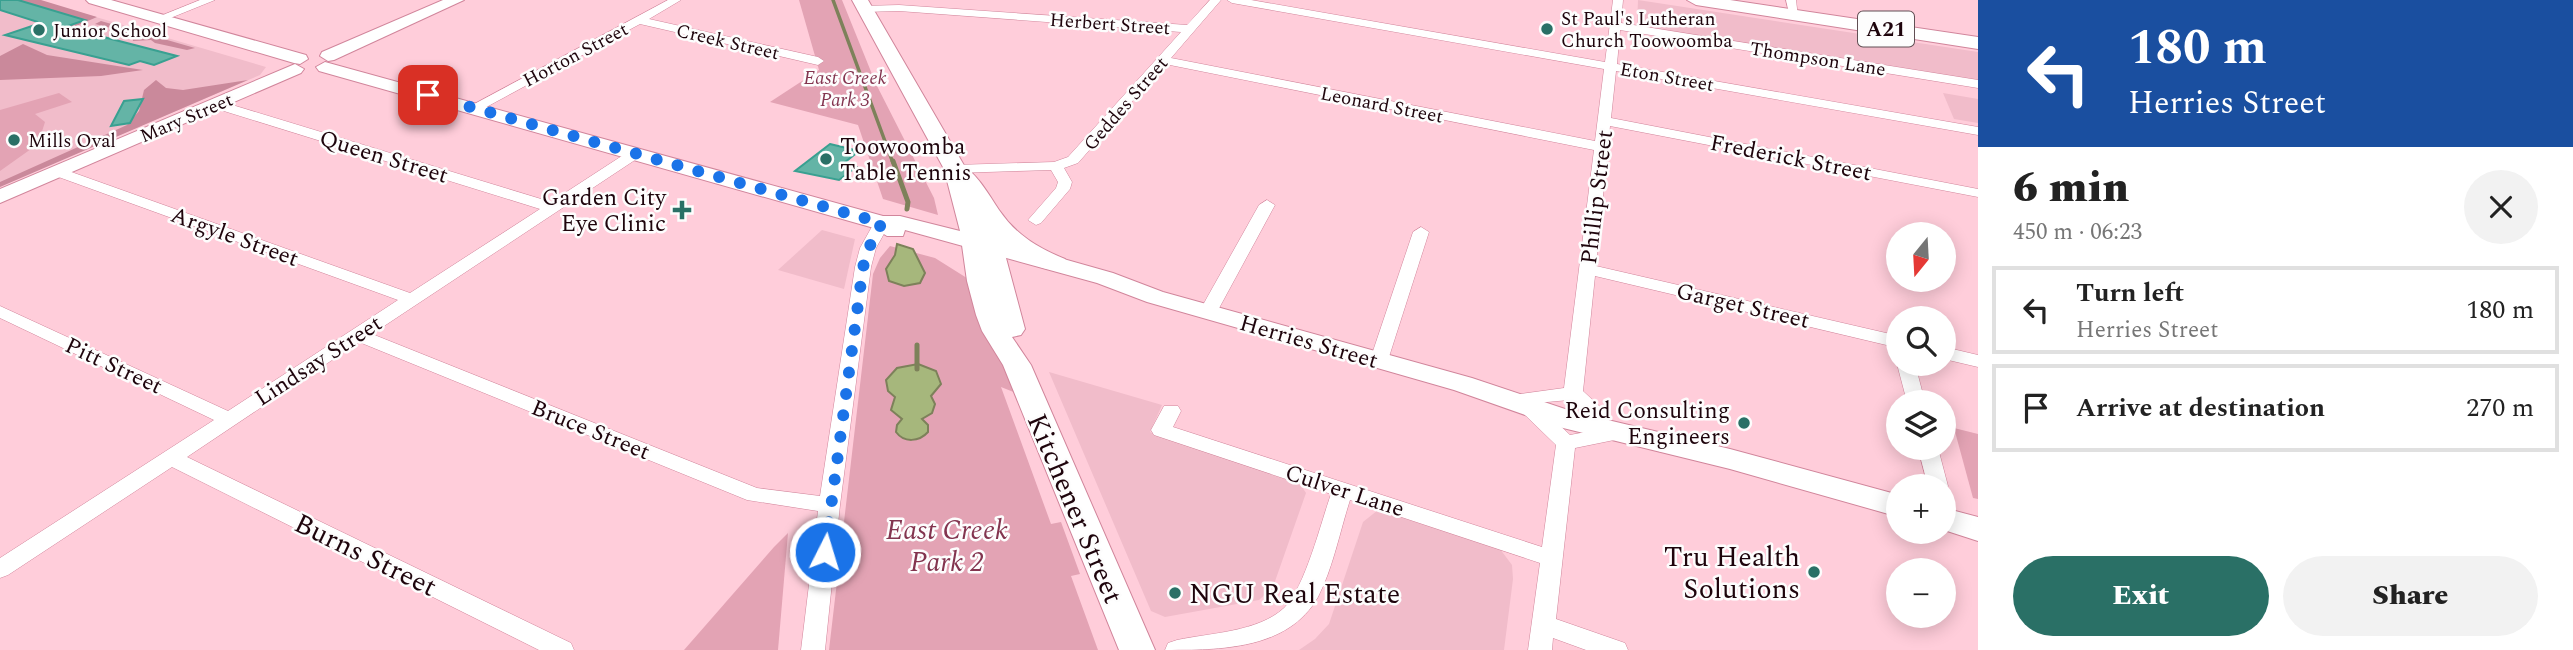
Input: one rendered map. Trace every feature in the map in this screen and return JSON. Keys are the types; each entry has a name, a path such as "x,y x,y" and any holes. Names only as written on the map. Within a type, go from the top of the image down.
{"highway":[{"name":"A21","path":"1696,0 1792,7 1978,43"}],"main road":[{"path":"94,0 297,64 326,61 456,0"},
{"name":"Kitchener Street","path":"862,5 955,169 984,251"},
{"name":"Herries Street","path":"326,61 474,108 882,223 897,232 1056,264 1105,278 1155,297 1527,402 1569,420 1611,425 1886,502"},
{"name":"Mary Street","path":"0,197 216,104 297,64"},
{"path":"955,169 973,186 1007,236 1023,248 1056,264"},
{"name":"Kitchener Street","path":"973,186 984,251 989,315 995,331 1017,365 1137,650"},
{"name":"Herries Street","path":"984,251 1113,291 1155,297"},
{"path":"1956,520 1978,529"}],"street":[{"path":"159,19 210,0"},
{"name":"Horton Street","path":"474,108 676,0"},
{"path":"1195,0 1215,2"},
{"name":"Eton Street","path":"1232,0 1978,131"},
{"name":"Phillip Street","path":"1573,393 1618,0"},
{"name":"Geddes Street","path":"955,169 1066,164 1080,154 1215,2"},
{"name":"Herbert Street","path":"862,5 1190,29"},
{"name":"Creek Street","path":"639,20 818,61"},
{"name":"Thompson Lane","path":"1616,26 1978,84"},
{"name":"Leonard Street","path":"1163,60 1602,148"},
{"name":"Queen Street","path":"216,104 551,208"},
{"name":"Frederick Street","path":"1605,121 1978,193"},
{"name":"Lindsay Street","path":"0,569 636,153"},
{"path":"1036,220 1063,189 1065,182 1056,166"},
{"name":"Argyle Street","path":"58,172 411,299"},
{"path":"1208,312 1267,205"},
{"path":"813,650 829,505 863,267 873,237 882,223"},
{"path":"1379,360 1421,232"},
{"name":"Garget Street","path":"1587,269 1886,339"},
{"name":"Pitt Street","path":"0,312 229,419"},
{"name":"Bruce Street","path":"357,335 754,495 829,505"},
{"path":"1956,355 1978,360"},
{"path":"1527,402 1573,393 1611,425 1595,435 1566,443"},
{"path":"1527,402 1566,443"},
{"name":"Culver Lane","path":"1171,411 1161,429 1550,558"},
{"path":"1540,650 1566,443"},
{"name":"Burns Street","path":"170,457 562,650"},
{"path":"1177,650 1257,634 1292,615 1308,593 1343,490"},
{"path":"1543,625 1616,650"}],"shaded area":[{"path":"0,0 38,0 266,67 260,75 0,186"},
{"path":"18,0 41,0 97,17 60,33 35,38 84,20"},
{"path":"1638,0 1978,52 1978,80 1637,27"},
{"path":"101,21 195,48 187,50 151,40 133,41 132,35 120,36 111,28 95,24"},
{"path":"23,44 47,55 143,70 101,76 0,80 0,56"},
{"path":"156,80 166,88 183,90 248,80 0,187 0,182 127,125 139,111 144,90"},
{"path":"1943,93 1978,99 1978,123 1954,119"},
{"path":"822,230 855,239 844,289 778,270"},
{"path":"897,244 913,249 925,273 920,283 904,286 889,281 886,269 895,255"},
{"path":"918,364 936,371 941,384 931,396 935,404 932,413 922,419 928,425 928,432 912,440 899,436 896,432 902,419 891,410 895,397 888,391 886,380 897,368"},
{"path":"1049,372 1162,405 1150,432 1300,484 1306,493 1273,587 1259,600 1165,617 1151,611"},
{"path":"1378,510 1500,549 1512,565 1513,579 1504,650 1299,650 1315,639 1329,624 1363,522"}],"green space":[{"name":"East Creek Park 3","path":"799,0 842,0 876,84 934,198 938,215 883,199 858,125 770,102 819,70"},
{"path":"59,93 72,102 35,114 45,122 38,144 0,171 0,110"},
{"name":"East Creek Park 2","path":"890,246 935,258 970,280 989,334 1016,393 1001,387 1051,524 1061,522 1080,574 1071,576 1098,650 829,650 873,274 880,258"},
{"path":"1956,428 1978,434 1978,499 1973,498"},
{"path":"788,533 778,650 684,650 774,547"}],"building":[{"path":"0,0 18,0 85,20 65,27 177,56 154,65 140,61 129,65 5,35 41,23 0,10"},
{"path":"143,99 130,123 111,126 124,101"},
{"name":"Toowoomba Table Tennis","path":"830,144 859,151 844,163 856,167 839,180 795,171"}],"waterway":[{"path":"833,0 893,163"},
{"path":"893,161 908,202 907,209"},
{"path":"917,345 917,369"}],"place":[{"name":"St Paul's Lutheran Church Toowoomba","path":"1547,29"},
{"name":"Junior School","path":"39,30"},
{"name":"Mills Oval","path":"14,140"},
{"name":"Toowoomba Table Tennis","path":"826,159"},
{"name":"Garden City Eye Clinic","path":"682,210"},
{"name":"Reid Consulting Engineers","path":"1744,423"},
{"name":"Tru Health Solutions","path":"1814,572"},
{"name":"NGU Real Estate","path":"1175,593"}],"route":[{"path":"428,95 882,223 868,248 863,267 829,505 825,552"}]}
